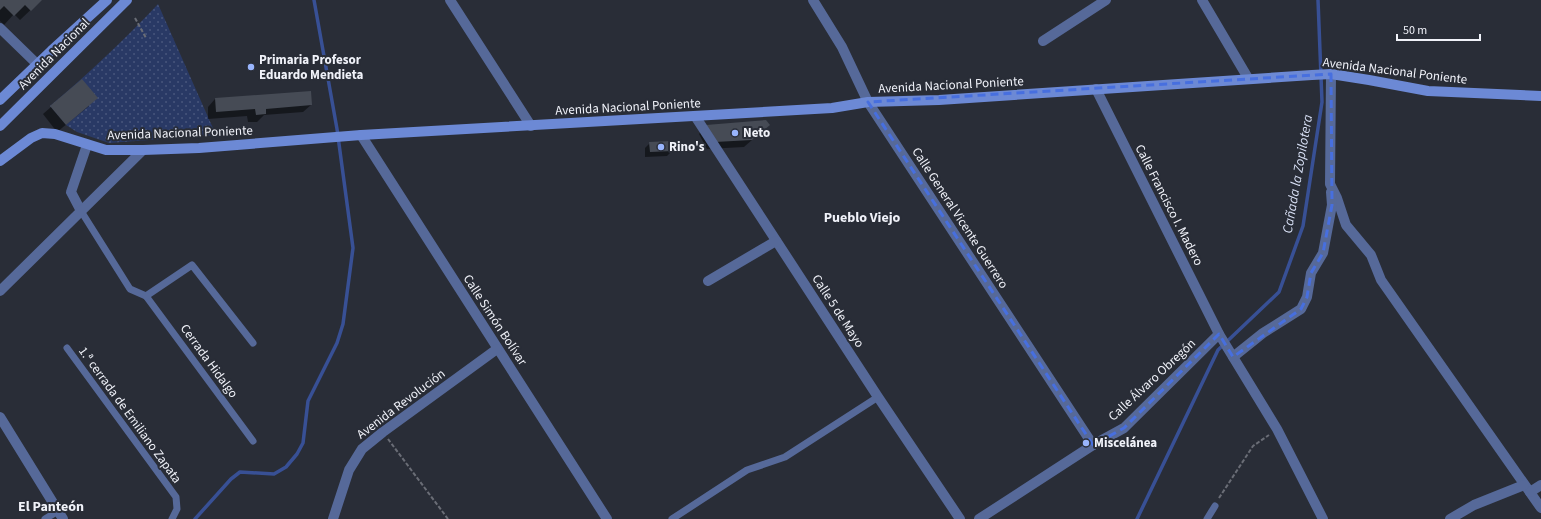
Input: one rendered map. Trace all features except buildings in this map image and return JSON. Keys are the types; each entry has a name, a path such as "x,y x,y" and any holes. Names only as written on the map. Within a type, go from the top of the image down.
{"street":[{"name":"Avenida Nacional","path":"0,100 107,0"},
{"name":"Avenida Nacional","path":"0,126 127,0"},
{"path":"450,0 531,126"},
{"name":"Calle General Vicente Guerrero","path":"814,0 842,46 868,102 1093,445"},
{"path":"1043,41 1106,0"},
{"path":"1202,0 1248,78"},
{"path":"0,28 37,64"},
{"path":"1323,519 1277,430 1233,357 1301,308 1307,297 1311,273 1323,253 1332,205 1330,184 1331,74"},
{"name":"Avenida Nacional Poniente","path":"0,162 31,138 42,133 55,134 86,145 106,150 143,150 324,139 361,135 832,108 868,102 939,100 1096,88 1331,74 1428,91 1541,96"},
{"name":"Calle Francisco I. Madero","path":"1096,88 1219,334 1233,357"},
{"name":"Calle 5 de Mayo","path":"695,116 878,397 960,519"},
{"name":"Calle Simón Bolívar","path":"361,135 607,519"},
{"path":"81,211 71,192 86,145"},
{"path":"0,292 143,150"},
{"path":"1330,184 1337,198 1346,225 1371,255 1381,280 1436,356 1541,508"},
{"path":"708,281 776,241"},
{"name":"Calle Álvaro Obregón","path":"979,519 1093,445 1124,428 1219,334"},
{"name":"Avenida Revolución","path":"335,518 349,470 362,449 497,349"},
{"path":"0,417 3,430 61,515"},
{"path":"1450,519 1474,505 1541,485"}],"lane":[{"name":"Cerrada Hidalgo","path":"81,211 130,289 146,296 253,441"},
{"path":"146,296 192,265 253,343"},
{"name":"1.ª cerrada de Emiliano Zapata","path":"67,348 176,497 177,509 172,519"},
{"path":"672,519 747,470 785,457 878,397"},
{"path":"1207,519 1215,506"},
{"path":"45,519 61,515"}],"path":[{"path":"136,18 146,38"},
{"path":"1215,506 1253,446 1277,430"},
{"path":"383,432 448,519"}],"highlighted area":[{"path":"1331,74 1332,205 1323,253 1311,273 1307,297 1301,309 1233,357 1219,334 1124,428 1093,445 868,102"}],"shaded area":[{"path":"158,4 216,135 109,143 77,132 66,125 50,106 106,56"}],"waterway":[{"path":"195,519 231,479 240,472 274,474 286,467 297,454 303,443 308,401 337,343 343,324 353,248 337,129 314,0"},
{"name":"Cañada la Zopilotera","path":"1137,519 1218,350 1279,292 1303,226 1322,102 1318,0"}],"place":[{"name":"Primaria Profesor Eduardo Mendieta","path":"251,67"},
{"name":"Neto","path":"735,133"},
{"name":"Rino's","path":"661,147"},
{"name":"Miscelánea","path":"1086,443"}],"district":[{"name":"Pueblo Viejo","path":"862,218"},
{"name":"El Panteón","path":"51,507"}]}
